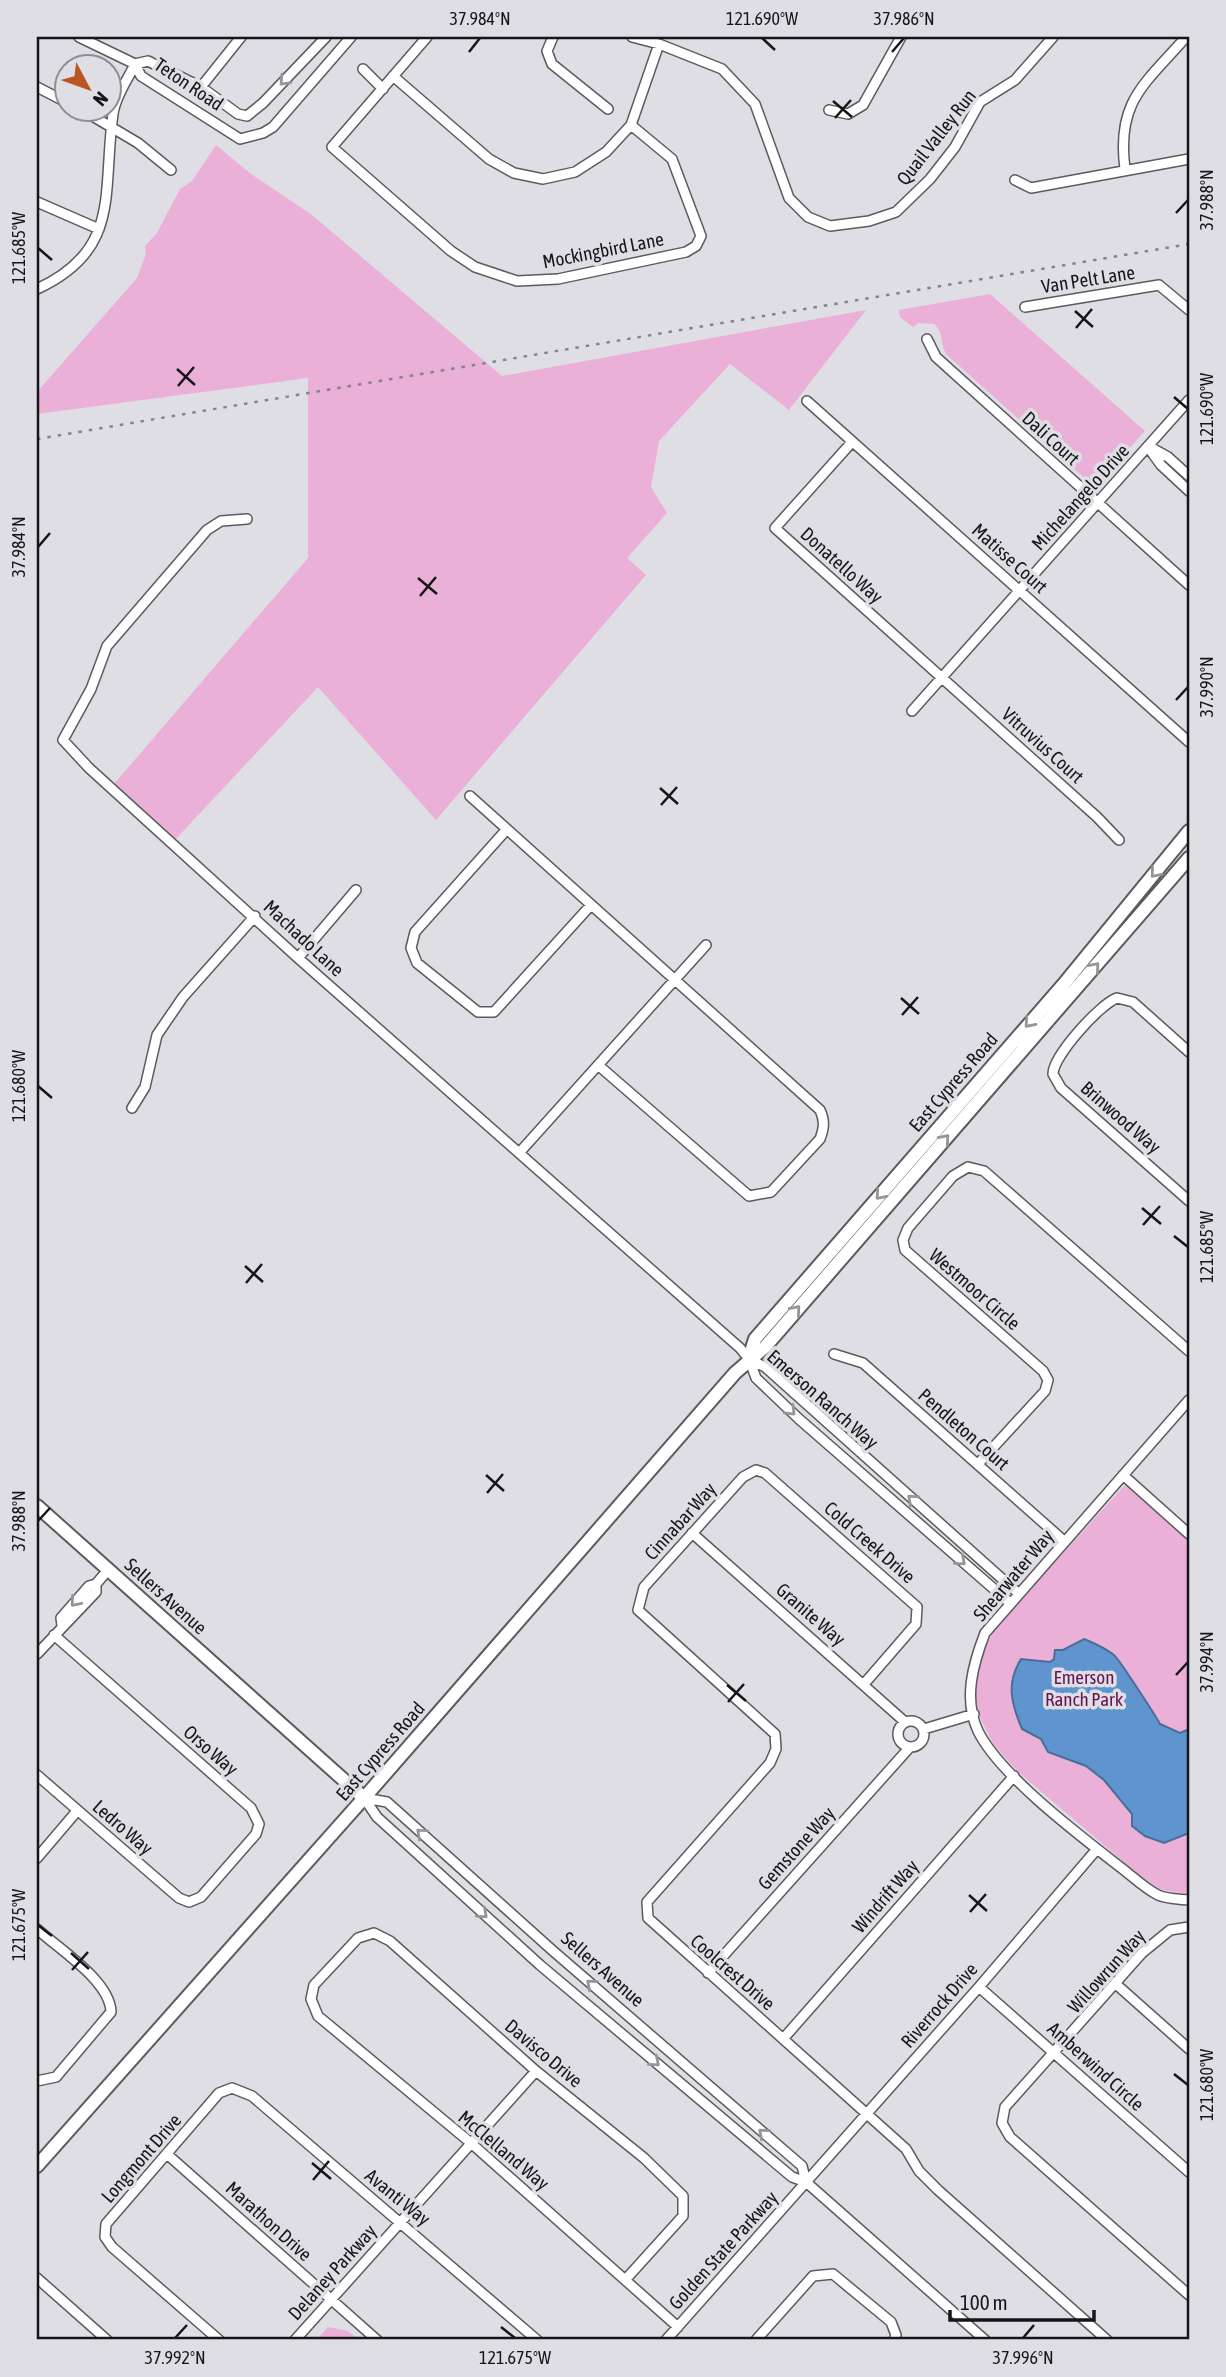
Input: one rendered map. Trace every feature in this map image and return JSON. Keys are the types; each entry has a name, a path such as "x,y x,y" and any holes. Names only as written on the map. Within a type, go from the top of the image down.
{"street":[{"name":"Teton Road","path":"79,37 135,64 141,76 240,139 248,139 273,127 351,37"},
{"name":"Teton Road","path":"135,64 148,61 201,87 238,114 247,116 256,110 326,37"},
{"path":"363,69 383,89 427,37"},
{"path":"553,37 547,51 552,64 608,109"},
{"name":"Quail Valley Run","path":"632,37 659,44 722,69 755,104 789,198 808,218 830,226 869,221 896,212 930,179 954,147 980,102 1015,80 1054,37"},
{"path":"829,110 848,114 863,105 901,37"},
{"path":"1125,169 1122,131 1128,111 1136,95 1186,37"},
{"path":"201,87 235,39"},
{"path":"393,76 489,159 514,173 543,178 575,172 606,152 631,125 659,44"},
{"path":"37,289 64,276 78,265 99,229 113,111 135,64"},
{"name":"Mockingbird Lane","path":"383,89 332,147 420,226 475,267 517,281 558,279 686,252 696,246 701,236 672,159 631,125"},
{"path":"103,122 157,157 171,170"},
{"path":"1015,180 1031,188 1189,159"},
{"path":"37,202 99,229"},
{"name":"Van Pelt Lane","path":"1024,307 1159,285 1189,310"},
{"name":"Dali Court","path":"927,339 936,357 1189,585"},
{"name":"Michelangelo Drive","path":"912,711 1189,400"},
{"name":"Matisse Court","path":"807,401 1189,742"},
{"name":"Donatello Way","path":"852,442 775,528 942,678"},
{"path":"1148,447 1168,457 1189,475"},
{"path":"1148,447 1161,465 1189,491"},
{"name":"Machado Lane","path":"247,519 221,521 207,530 107,646 91,690 63,740 89,768 256,916 298,958 749,1359"},
{"name":"Vitruvius Court","path":"942,678 1097,817 1119,841"},
{"path":"470,796 820,1110 824,1119 820,1139 771,1192 748,1196 598,1065"},
{"path":"507,829 415,932 411,948 418,962 478,1012 494,1012 592,905"},
{"name":"East Cypress Road","path":"749,1359 755,1339 1063,985 1189,831"},
{"name":"East Cypress Road","path":"37,2166 749,1359 765,1347 1189,858"},
{"path":"298,958 356,890"},
{"path":"132,1108 145,1087 157,1035 184,997 256,916"},
{"path":"519,1153 706,945"},
{"name":"Brinwood Way","path":"1189,1052 1133,1002 1117,998 1102,1006 1057,1058 1053,1074 1061,1088 1189,1201"},
{"name":"Westmoor Circle","path":"978,1464 1045,1391 1048,1380 1043,1371 905,1250 903,1240 908,1228 960,1170 976,1167 984,1171 1189,1351"},
{"name":"Pendleton Court","path":"834,1354 863,1363 1064,1541"},
{"name":"Emerson Ranch Way","path":"749,1359 765,1367 1018,1593"},
{"name":"Emerson Ranch Way","path":"749,1359 756,1378 799,1419 1010,1603"},
{"name":"Shearwater Way","path":"1189,1400 985,1633 974,1663 970,1700 978,1730 997,1760 1014,1776 1097,1849 1159,1896 1189,1900"},
{"name":"Cinnabar Way","path":"638,1602 644,1587 692,1533 743,1477 756,1470"},
{"name":"Cold Creek Drive","path":"756,1470 765,1473 917,1607 916,1624 864,1684"},
{"path":"1123,1475 1189,1534"},
{"name":"Sellers Avenue","path":"37,1506 364,1798 377,1817 540,1965 792,2177 806,2182 985,2340"},
{"name":"Granite Way","path":"692,1533 905,1722"},
{"path":"37,1654 62,1625 61,1619 89,1586 96,1584 108,1570"},
{"name":"Coolcrest Drive","path":"638,1602 642,1615 775,1734 776,1741 770,1763 647,1902 645,1910 652,1923 867,2113 905,2149 919,2171 937,2190 1107,2340"},
{"name":"Orso Way","path":"54,1635 256,1814 259,1824 256,1834 201,1897 189,1902"},
{"path":"924,1729 974,1714"},
{"path":"905,1722 918,1723 924,1729 922,1742 910,1747 903,1743 899,1736 900,1728 905,1722"},
{"name":"Gemstone Way","path":"708,1973 910,1747"},
{"name":"Ledro Way","path":"37,1776 179,1898 189,1902"},
{"name":"Windrift Way","path":"783,2039 1014,1776"},
{"name":"Sellers Avenue","path":"364,1798 387,1802 552,1950 802,2166 806,2182"},
{"path":"37,1858 78,1811"},
{"name":"Riverrock Drive","path":"806,2182 1097,1849"},
{"name":"Willowrun Way","path":"1056,2052 1142,1952 1170,1930 1189,1927"},
{"path":"37,1930 101,1985 110,1997 111,2012 55,2077 39,2082"},
{"name":"Davisco Drive","path":"311,1998 314,1985 358,1938 374,1933 390,1941 536,2071 645,2158 683,2196 683,2216 626,2278"},
{"path":"1116,1985 1189,2049"},
{"name":"Amberwind Circle","path":"979,1987 1056,2052 1189,2172"},
{"name":"McClelland Way","path":"311,1998 318,2016 471,2143 678,2327"},
{"path":"1056,2052 1005,2107 1002,2123 1010,2137 1189,2295"},
{"name":"Delaney Parkway","path":"295,2340 536,2071"},
{"name":"Longmont Drive","path":"219,2340 112,2247 105,2237 106,2224 219,2093 232,2088"},
{"name":"Avanti Way","path":"232,2088 252,2096 537,2340"},
{"name":"Marathon Drive","path":"168,2155 377,2340"},
{"name":"Golden State Parkway","path":"666,2340 806,2182"},
{"path":"756,2340 813,2276 833,2274 891,2322 896,2335 894,2340"},
{"path":"37,2278 107,2340"}],"green space":[{"path":"216,145 251,174 312,215 502,376 866,310 789,410 730,364 659,441 651,487 667,513 627,558 646,575 436,820 318,687 173,842 108,791 308,558 308,378 37,414 37,392 137,278 146,254 145,246 157,233 180,189 192,181"},
{"path":"990,294 1145,431 1102,479 1088,481 947,355 940,331 934,324 919,323 913,327 900,317 899,310"},
{"name":"Emerson Ranch Park","path":"1125,1485 1189,1541 1189,1894 1162,1890 1138,1874 1018,1772 993,1744 975,1707 977,1667 994,1629"},
{"path":"328,2327 348,2331 359,2340 316,2340"}],"water":[{"path":"1084,1639 1114,1655 1160,1724 1180,1733 1189,1729 1189,1833 1164,1843 1145,1836 1132,1826 1132,1814 1104,1780 1086,1766 1048,1752 1041,1739 1022,1729 1012,1693 1013,1676 1021,1659 1050,1662 1054,1659 1055,1650 1063,1650"}],"railway":[{"path":"37,439 1189,244"}]}
